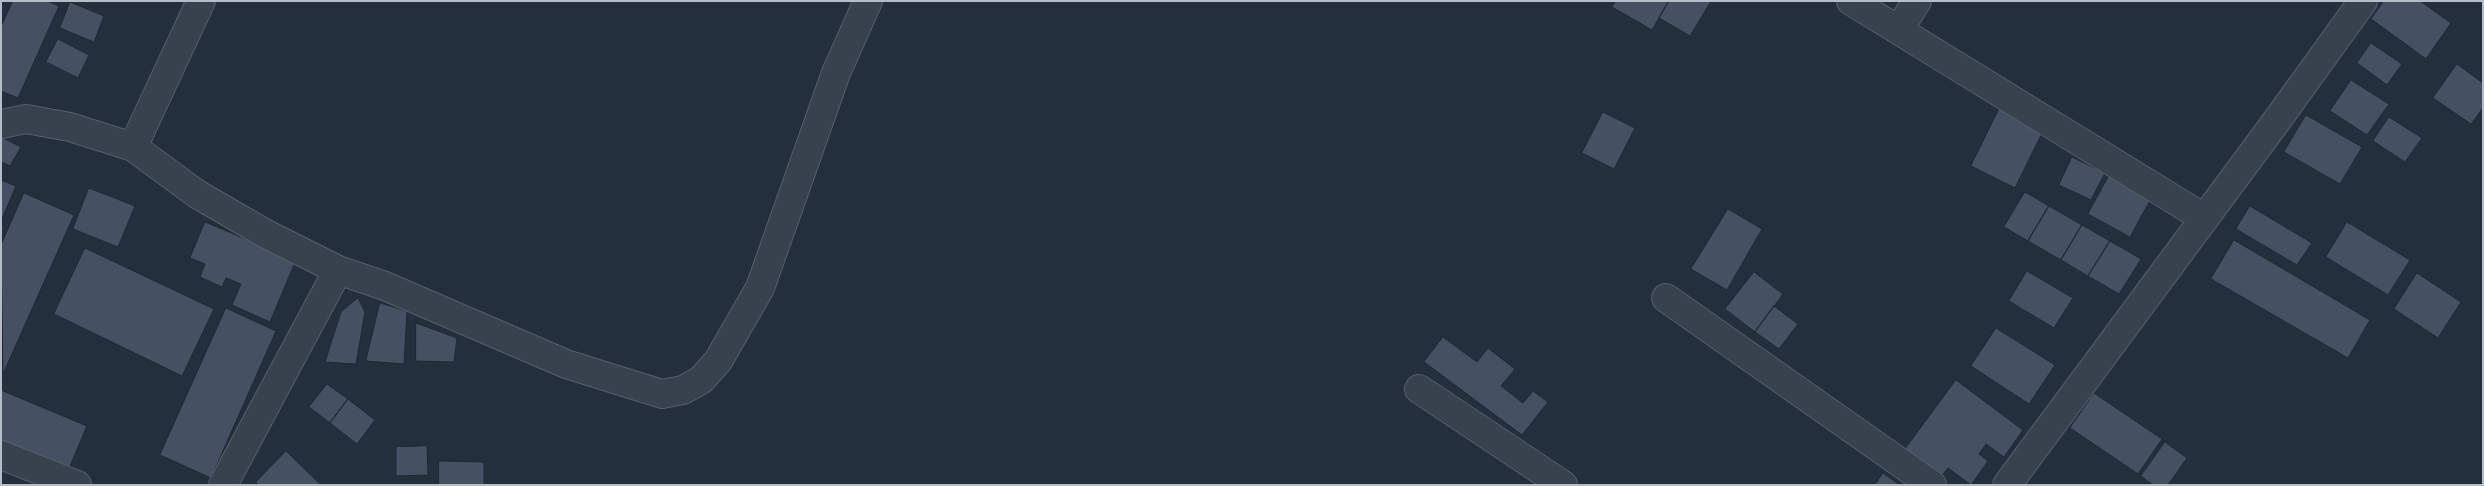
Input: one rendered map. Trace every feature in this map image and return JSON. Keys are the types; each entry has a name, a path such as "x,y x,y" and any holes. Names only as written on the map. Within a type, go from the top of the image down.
{"street":[{"path":"133,146 200,1"},
{"path":"1,124 26,119 70,127 133,146 197,194 266,234 338,270 385,286 566,364 662,394 683,390 701,380 718,361 760,288 836,73 868,1"},
{"path":"1851,1 2204,218"},
{"path":"1899,29 1917,1"},
{"path":"2007,485 2363,1"},
{"path":"223,485 338,270"},
{"path":"1666,298 1932,485"},
{"path":"1419,388 1563,485"},
{"path":"1,455 77,485"}],"building":[{"path":"13,1 47,1 59,6 18,98 1,91 1,27"},
{"path":"1616,1 1669,1 1652,30 1612,7"},
{"path":"1669,1 1711,1 1690,36 1659,18"},
{"path":"2384,1 2420,1 2451,23 2426,59 2371,19"},
{"path":"70,2 104,16 94,42 60,28"},
{"path":"58,39 89,55 78,78 46,62"},
{"path":"2371,43 2402,64 2387,85 2357,63"},
{"path":"2457,64 2483,83 2483,108 2471,124 2433,98"},
{"path":"2351,80 2389,104 2367,135 2330,111"},
{"path":"2001,105 2045,127 2015,188 1971,166"},
{"path":"1603,112 1635,128 1614,169 1582,153"},
{"path":"2306,115 2362,147 2340,184 2284,152"},
{"path":"2389,117 2422,138 2405,162 2373,141"},
{"path":"1,137 21,147 10,166 1,162"},
{"path":"2072,157 2105,173 2091,200 2059,185"},
{"path":"2111,172 2153,195 2130,237 2088,214"},
{"path":"1,180 16,186 1,221"},
{"path":"89,188 135,206 118,247 73,229"},
{"path":"2025,192 2049,206 2028,241 2004,227"},
{"path":"24,193 74,215 3,374 1,245"},
{"path":"2049,206 2082,225 2061,260 2028,241"},
{"path":"2250,206 2312,243 2297,265 2236,229"},
{"path":"1728,209 1762,229 1727,290 1691,269"},
{"path":"205,222 296,260 270,322 232,305 241,284 226,278 222,287 200,277 205,264 190,258"},
{"path":"2347,222 2410,260 2388,295 2326,257"},
{"path":"2082,225 2110,241 2088,276 2061,260"},
{"path":"2234,240 2370,320 2348,358 2211,279"},
{"path":"2110,241 2141,259 2119,294 2088,276"},
{"path":"85,248 214,309 182,376 54,314"},
{"path":"2027,271 2073,298 2054,328 2009,301"},
{"path":"1754,272 1783,294 1755,332 1725,309"},
{"path":"2417,273 2461,302 2438,338 2394,309"},
{"path":"358,298 365,312 356,364 325,362 341,312"},
{"path":"380,303 407,311 404,364 366,361"},
{"path":"1774,306 1798,324 1779,349 1755,332"},
{"path":"226,308 276,331 211,478 160,455"},
{"path":"416,323 457,338 454,362 416,361"},
{"path":"1996,328 2055,365 2029,404 1971,366"},
{"path":"1443,337 1477,362 1488,348 1515,369 1501,386 1523,403 1533,391 1548,402 1522,435 1424,362"},
{"path":"1956,380 2023,430 2004,457 1986,444 1979,454 1988,461 1971,485 1948,468 1937,482 1900,456"},
{"path":"327,384 348,399 330,423 309,407"},
{"path":"1,390 87,426 67,473 1,445"},
{"path":"2094,393 2162,439 2138,474 2070,428"},
{"path":"348,399 375,420 357,444 330,423"},
{"path":"2165,442 2187,458 2168,485 2153,485 2141,476"},
{"path":"427,446 428,475 396,476 396,447"},
{"path":"286,451 321,485 258,485 256,482"},
{"path":"439,461 484,462 484,485 439,485"},
{"path":"1883,473 1900,485 1875,485"}]}
